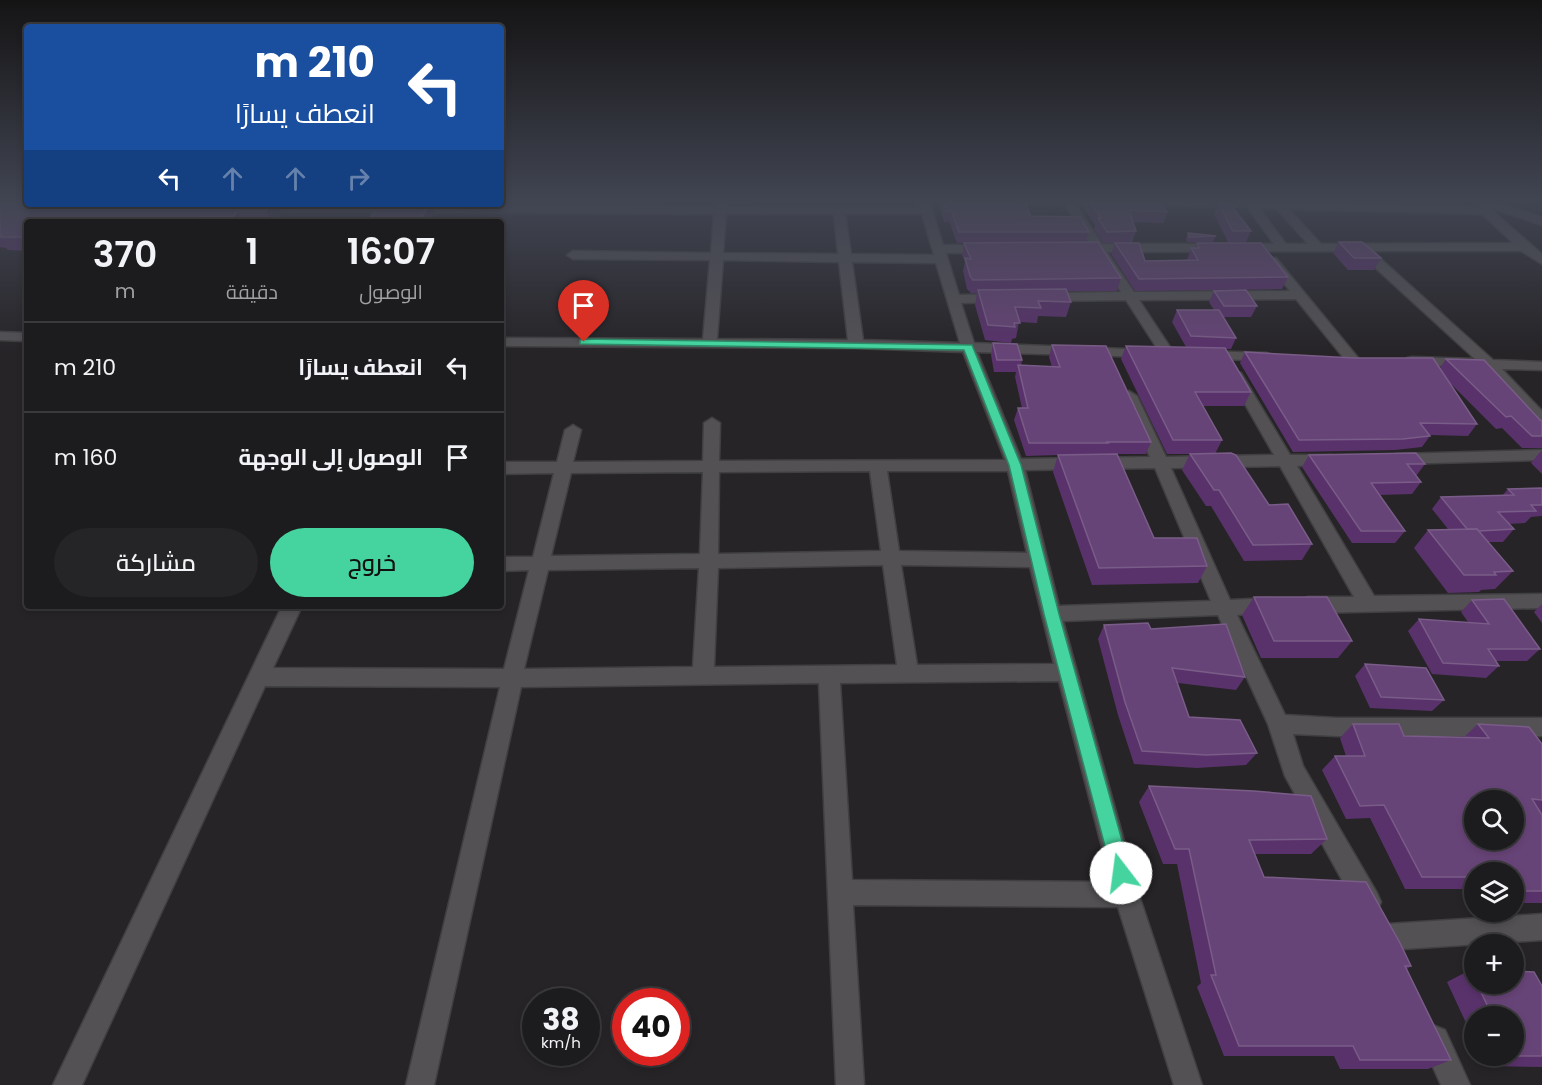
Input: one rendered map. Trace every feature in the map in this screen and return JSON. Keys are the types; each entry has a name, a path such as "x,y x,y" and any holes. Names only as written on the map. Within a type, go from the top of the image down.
{"street":[{"path":"710,344 717,251"},
{"path":"844,251 856,344"},
{"path":"939,251 968,347 1015,465 1051,614 1127,895 1188,1085"},
{"path":"573,255 845,258 985,251"},
{"path":"1100,251 1128,296 1179,354"},
{"path":"1264,251 1299,295 1358,359 1329,358"},
{"path":"1363,251 1489,364 1542,420"},
{"path":"1529,251 1542,260"},
{"path":"1035,298 1299,295"},
{"path":"954,299 1012,298"},
{"path":"0,336 24,337"},
{"path":"504,342 856,344 1282,357"},
{"path":"1108,352 1279,724 1293,769 1393,947 1542,927"},
{"path":"1225,356 1370,605"},
{"path":"1400,361 1542,366"},
{"path":"703,676 710,560 712,423"},
{"path":"420,1085 513,678 573,430"},
{"path":"1378,459 1542,455"},
{"path":"504,468 1015,465 1344,460"},
{"path":"878,466 908,675"},
{"path":"504,564 892,558 1038,560"},
{"path":"1051,614 1223,606 1542,601"},
{"path":"67,1085 291,609"},
{"path":"260,677 513,678 1068,672"},
{"path":"829,675 850,1085"},
{"path":"1279,724 1337,727 1542,727"},
{"path":"840,892 1127,895"},
{"path":"1427,1022 1456,1085"}],"building":[{"path":"967,251 1104,251 1121,278 973,280 965,258 971,259"},
{"path":"1120,251 1142,251 1145,261 1198,260 1193,251 1267,251 1288,277 1139,279"},
{"path":"1347,251 1372,251 1381,258 1354,258"},
{"path":"1066,289 1071,302 1038,301 1041,308 1015,307 1020,323 1014,323 1015,327 988,325 978,290"},
{"path":"1246,290 1257,306 1224,306 1214,291"},
{"path":"1177,310 1219,310 1236,338 1191,336"},
{"path":"993,343 1017,344 1022,360 997,360"},
{"path":"1052,345 1106,346 1151,442 1029,443 1018,408 1028,408 1018,365 1060,367"},
{"path":"1126,346 1225,348 1251,392 1195,392 1222,440 1173,440"},
{"path":"1245,352 1354,358 1433,358 1477,424 1420,423 1430,436 1403,439 1299,440"},
{"path":"1446,359 1484,360 1542,421 1542,436 1532,436 1511,416 1506,417"},
{"path":"1231,453 1236,455 1269,505 1288,504 1312,544 1253,545 1219,490 1214,490 1190,454"},
{"path":"1416,453 1425,464 1407,464 1421,482 1371,483 1405,531 1361,531 1309,455"},
{"path":"1117,454 1154,538 1197,538 1207,566 1099,568 1058,455"},
{"path":"1542,488 1542,505 1531,505 1536,511 1498,512 1514,529 1479,531 1467,529 1441,497 1514,495 1508,489"},
{"path":"1477,529 1513,571 1494,572 1496,575 1464,575 1428,530"},
{"path":"1254,597 1327,597 1352,641 1274,641"},
{"path":"1504,599 1540,649 1488,649 1499,666 1443,663 1419,619 1489,624 1472,600"},
{"path":"1148,623 1151,629 1226,624 1245,677 1172,668 1189,717 1240,720 1257,753 1206,755 1142,751 1125,702 1104,625"},
{"path":"1365,664 1426,668 1444,700 1381,697"},
{"path":"1353,724 1399,724 1404,736 1489,738 1478,724 1529,727 1542,744 1542,800 1532,799 1542,815 1542,891 1524,891 1524,862 1464,862 1464,877 1422,877 1384,805 1360,806 1335,756 1365,756"},
{"path":"1149,786 1311,796 1327,839 1249,840 1264,877 1366,882 1411,966 1405,966 1451,1060 1360,1060 1353,1046 1239,1046 1211,975 1216,975 1189,849 1175,849"},
{"path":"1524,972 1534,972 1542,986 1542,1056 1524,1056 1524,1006 1488,1006 1482,994 1524,994"}],"route":[{"path":"584,342 968,347 1015,465 1051,614 1121,873"}]}
